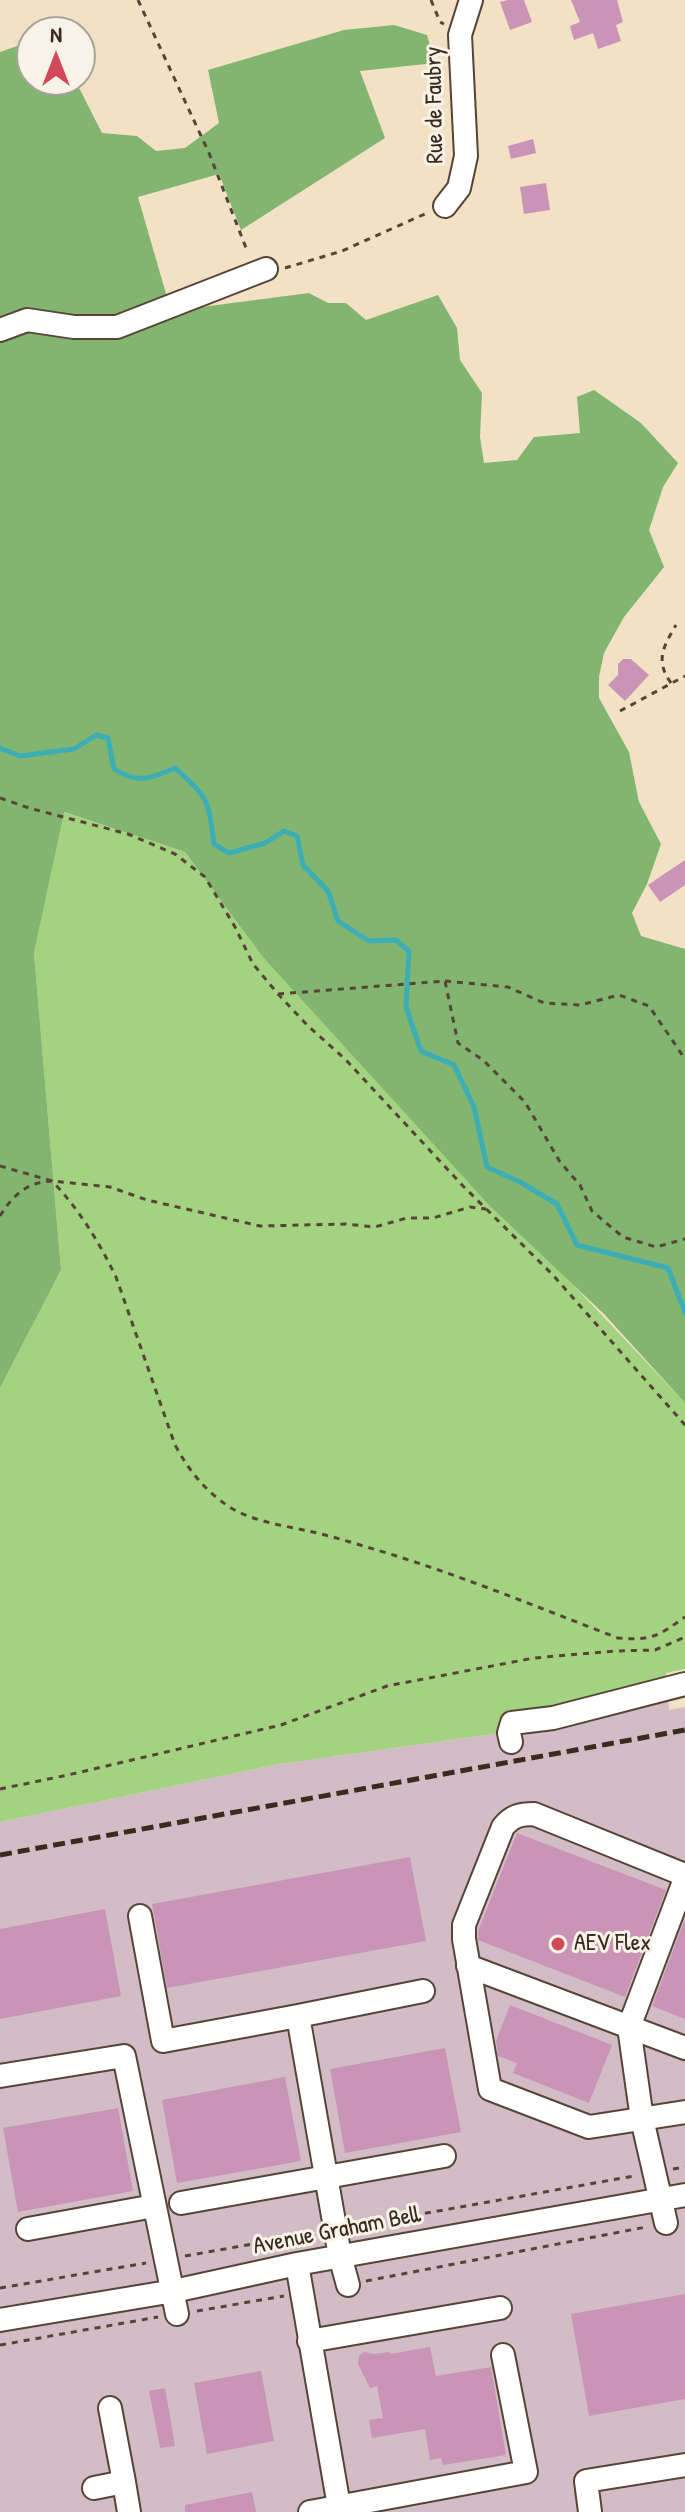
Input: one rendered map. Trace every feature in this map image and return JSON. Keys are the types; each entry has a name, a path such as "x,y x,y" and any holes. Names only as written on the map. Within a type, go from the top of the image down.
{"street":[{"name":"Rue de Faubry","path":"445,206 459,188 466,156 460,35 471,0"},
{"path":"0,330 27,320 74,327 117,327 266,269"},
{"path":"511,1742 509,1733 512,1723 553,1718 685,1684"},
{"path":"666,2223 642,2119 629,2027 685,1877 534,1814 510,1818 503,1827 464,1925 468,1966 490,2089 589,2127 642,2119 685,2112"},
{"path":"140,1916 163,2041 423,1991"},
{"path":"468,1966 685,2048"},
{"path":"298,2016 340,2256 348,2285"},
{"path":"0,2076 124,2056 177,2314"},
{"path":"181,2203 444,2156"},
{"name":"Avenue Graham Bell","path":"0,2320 174,2291 297,2264 685,2195"},
{"path":"28,2229 154,2206"},
{"path":"297,2264 340,2509"},
{"path":"309,2341 500,2308"},
{"path":"310,2512 340,2509 526,2472 503,2355"},
{"path":"110,2408 129,2512"},
{"path":"590,2512 586,2481 685,2465"},
{"path":"94,2488 124,2482"}],"path":[{"path":"138,0 209,153 252,261 266,269 289,268 342,251 445,206"},
{"path":"433,7 434,0"},
{"path":"671,683 663,671 663,647 676,625"},
{"path":"620,711 685,676"},
{"path":"0,798 128,834 175,854 205,877 253,964 278,994 346,1060 486,1209 553,1275 685,1425"},
{"path":"278,994 445,981 508,987 544,1003 580,1005 619,995 649,1006 685,1059"},
{"path":"445,981 458,1043 483,1060 525,1102 560,1162 580,1185 592,1211 623,1237 656,1247 685,1239"},
{"path":"0,1166 52,1181 70,1200 107,1258 126,1302 175,1445 206,1490 234,1510 431,1567 618,1638 637,1640 657,1637 685,1617"},
{"path":"0,1216 12,1199 27,1186 52,1181 110,1187 147,1200 260,1226 346,1224 375,1227 407,1218 433,1218 470,1207 486,1209"},
{"path":"0,1789 281,1725 387,1686 534,1658 655,1650 685,1637"}],"shaded area":[{"path":"668,1694 669,1710 685,1707 685,2512 0,2512 0,1822 274,1765 549,1726"}],"green space":[{"path":"394,25 427,35 435,63 360,71 385,138 241,230 219,174 138,197 171,311 309,293 328,303 346,303 366,320 438,295 457,328 460,360 482,393 480,437 484,463 517,460 534,437 580,433 577,397 594,390 641,423 678,463 663,487 649,530 664,567 624,617 604,653 599,698 629,752 639,802 661,844 647,884 632,913 641,936 685,949 685,1403 604,1314 488,1204 262,956 185,852 64,812 34,953 61,1270 0,1388 0,52 16,46 16,96 83,96 102,133 137,136 156,151 185,148 219,123 208,70 344,30"},
{"path":"63,812 185,852 262,956 685,1403 685,1669 666,1673 668,1694 549,1726 274,1765 0,1822 0,1388 61,1270 34,953"}],"building":[{"path":"524,0 532,22 510,30 500,2"},
{"path":"571,0 617,0 623,22 616,25 621,41 598,49 593,33 574,40 570,26 580,22"},
{"path":"533,139 536,153 511,159 508,146"},
{"path":"546,183 550,210 524,214 520,187"},
{"path":"623,659 631,659 649,675 625,701 608,685 618,675 618,664"},
{"path":"685,860 685,885 660,902 648,885"},
{"path":"517,1833 666,1890 625,1997 478,1940 478,1931"},
{"path":"410,1857 426,1941 167,1988 152,1904"},
{"path":"105,1909 121,1996 0,2019 0,1929"},
{"path":"685,1919 685,2019 652,2006"},
{"path":"510,2005 612,2045 589,2103 513,2073 517,2063 498,2056 496,2041"},
{"path":"445,2048 461,2132 345,2153 330,2069"},
{"path":"285,2077 301,2161 177,2183 162,2100"},
{"path":"118,2108 133,2191 18,2212 3,2128"},
{"path":"685,2294 685,2399 589,2416 571,2314"},
{"path":"430,2347 436,2376 491,2367 506,2455 443,2465 441,2458 430,2460 425,2429 372,2438 369,2420 383,2418 377,2386 370,2388 358,2364 359,2356 364,2352 390,2354"},
{"path":"261,2371 274,2441 207,2454 194,2383"},
{"path":"165,2388 175,2446 160,2448 149,2391"},
{"path":"252,2492 256,2512 185,2512 185,2505"}],"waterway":[{"path":"0,748 20,756 74,749 96,735 108,738 114,769 122,774 144,778 175,768 186,778 205,800 214,844 229,853 265,843 284,831 297,836 303,865 328,891 338,921 369,941 396,940 409,951 406,1007 421,1051 454,1065 474,1107 487,1167 557,1204 577,1245 668,1268 685,1312"}],"railway":[{"path":"0,1855 685,1730"}],"place":[{"name":"AEV Flex","path":"558,1944"}]}
